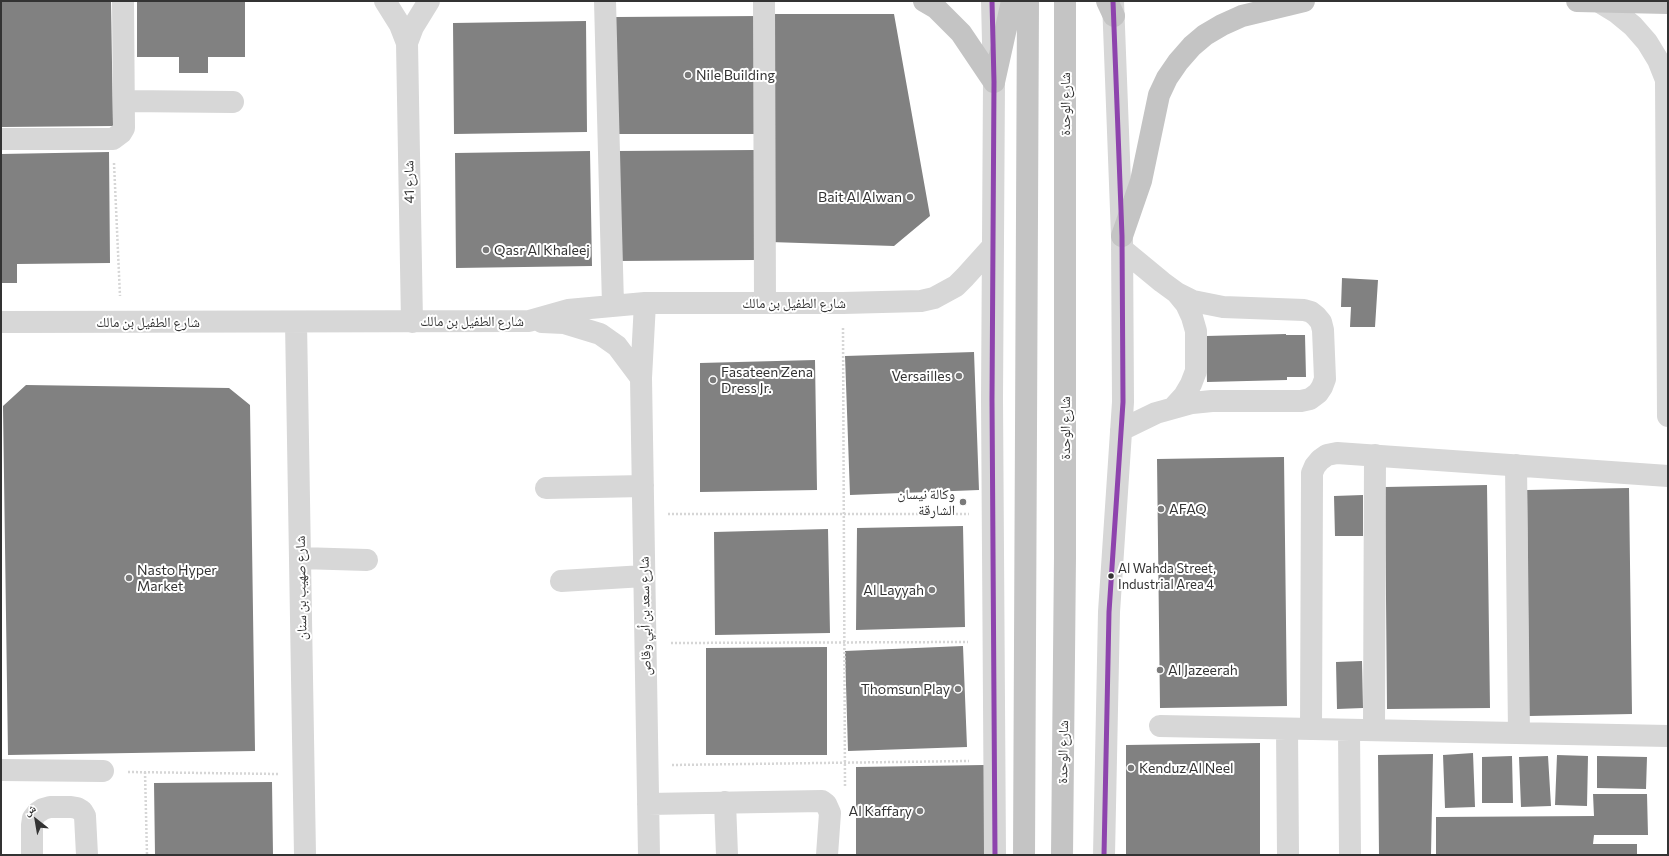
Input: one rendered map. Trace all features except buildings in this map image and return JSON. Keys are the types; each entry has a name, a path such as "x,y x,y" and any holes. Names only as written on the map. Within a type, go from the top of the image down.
{"highway":[{"path":"924,1 936,8 961,33 994,82"},
{"path":"994,82 1012,1"},
{"path":"1024,855 1028,1"},
{"name":"شارع الوحدة","path":"1062,855 1065,557 1065,1"},
{"path":"1122,242 1141,181 1159,95 1167,78 1178,62 1192,46 1222,25 1242,16 1304,1"},
{"path":"1577,1 1668,3"}],"street":[{"path":"1,139 113,139 117,137 124,128 123,1"},
{"name":"شارع 41","path":"385,1 400,25 407,43"},
{"name":"شارع 41","path":"412,322 407,43 412,27 429,1"},
{"path":"605,1 613,305"},
{"path":"764,1 766,303"},
{"path":"992,1 994,82 992,247 995,855"},
{"path":"1598,1 1616,12 1633,26 1647,42 1667,78 1668,416"},
{"path":"1104,855 1108,612 1123,402 1122,242 1111,6"},
{"path":"124,102 233,102"},
{"path":"1122,242 1186,304 1194,324 1196,331 1196,371 1184,396 1174,407"},
{"name":"شارع الطفيل بن مالك","path":"1,322 529,321 568,310 645,303 843,304 921,301 934,298 956,286 966,278 992,247"},
{"path":"1122,430 1156,412 1174,407 1212,400 1301,401 1310,399 1318,394 1322,387 1325,379 1323,330 1321,322 1310,312 1304,310 1223,307 1193,301 1176,293"},
{"name":"شارع سعد بن أبي وقاص","path":"645,303 641,378 649,855"},
{"path":"529,321 564,323 600,334 617,346 641,378"},
{"name":"شارع صهيب بن سنان","path":"296,322 305,855"},
{"path":"1311,729 1312,473 1315,466 1328,455 1337,453 1375,455 1668,476"},
{"path":"1374,730 1375,455"},
{"path":"1516,465 1519,733"},
{"path":"546,488 643,486"},
{"path":"300,558 367,560"},
{"path":"561,581 644,576"},
{"path":"1160,726 1668,736"},
{"path":"1287,729 1288,855"},
{"path":"1349,730 1350,855"},
{"path":"1,770 103,771"},
{"path":"648,804 822,801 826,804 830,813 827,855"},
{"path":"725,802 727,855"},
{"path":"32,855 32,825 33,818 37,813 50,807 71,807 82,811 85,816 87,855"}],"path":[{"path":"113,139 121,322"},
{"path":"843,304 845,794"},
{"path":"643,514 993,514"},
{"path":"645,644 994,642"},
{"path":"647,765 995,761"},
{"path":"103,771 304,775"},
{"path":"145,772 147,855"}],"transit line":[{"path":"992,1 994,82 992,399 995,855"},
{"path":"1104,855 1109,612 1123,402 1122,236 1113,1"}],"place":[{"name":"Nile Building","path":"688,75"},
{"name":"Bait Al Alwan","path":"910,197"},
{"name":"Qasr Al Khaleej","path":"486,250"},
{"name":"Versailles","path":"959,376"},
{"name":"Fasateen Zena Dress Jr.","path":"713,380"},
{"name":"وكالة نيسان الشارقة","path":"963,502"},
{"name":"AFAQ","path":"1161,509"},
{"name":"Al Wahda Street, Industrial Area 4","path":"1111,576"},
{"name":"Nasto Hyper Market","path":"129,578"},
{"name":"Al Layyah","path":"932,590"},
{"name":"Al Jazeerah","path":"1160,670"},
{"name":"Thomsun Play","path":"958,689"},
{"name":"Kenduz Al Neel","path":"1131,768"},
{"name":"Al Kaffary","path":"920,811"}]}
